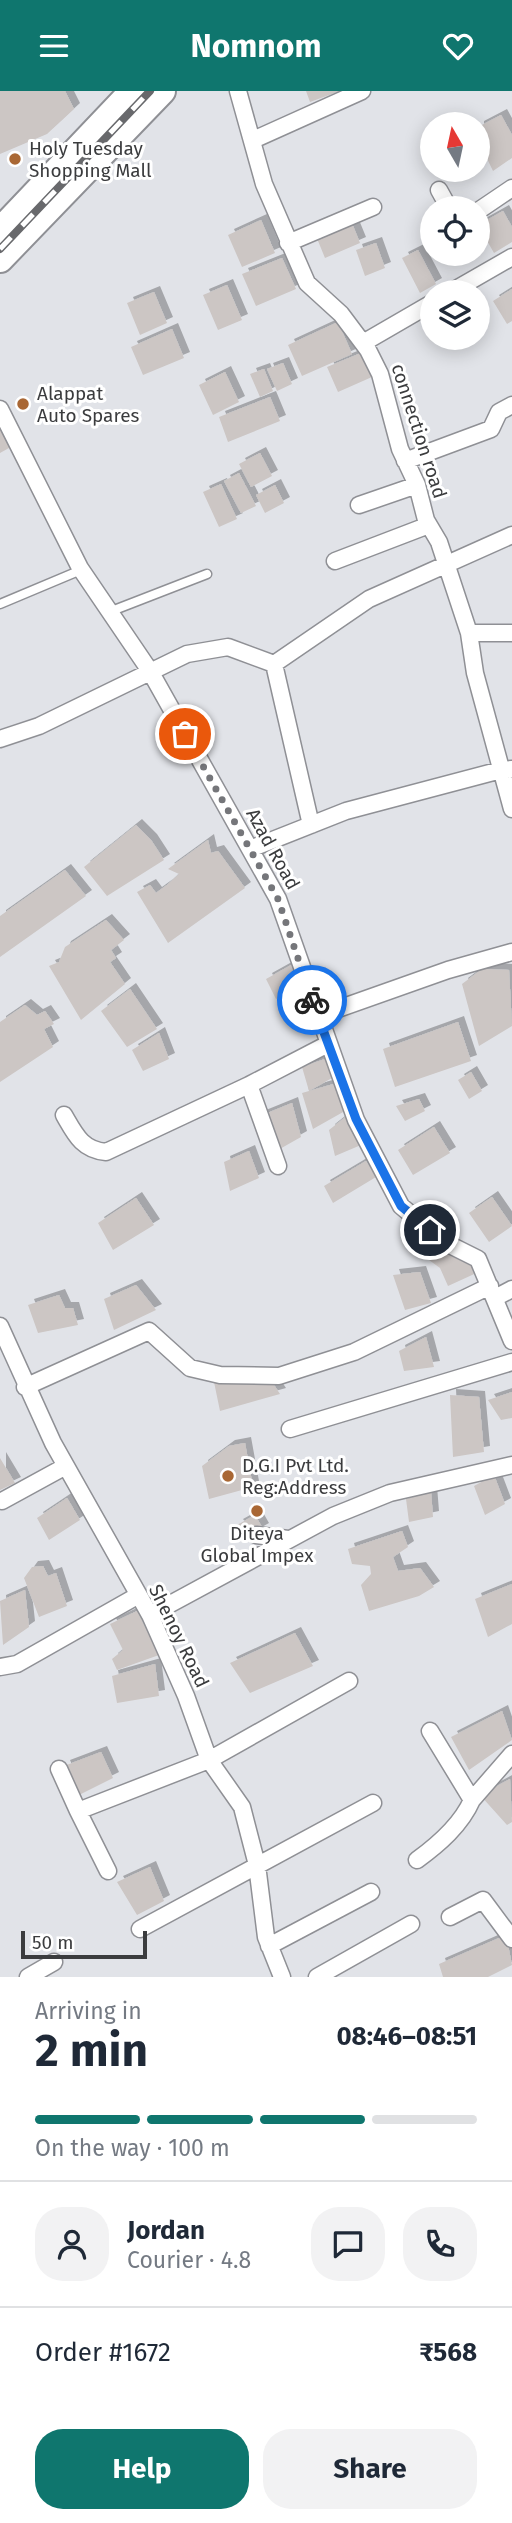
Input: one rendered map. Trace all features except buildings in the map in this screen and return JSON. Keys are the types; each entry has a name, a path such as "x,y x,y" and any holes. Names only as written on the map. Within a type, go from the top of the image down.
{"main road":[{"path":"2,223 133,91"},
{"path":"0,259 162,91"}],"street":[{"name":"connection road","path":"238,91 264,184 307,283 341,314 363,343 380,374 405,461 447,564 469,633 475,673 506,770 512,809"},
{"path":"253,139 362,91"},
{"path":"490,203 512,188"},
{"path":"439,190 442,196"},
{"path":"288,243 373,207"},
{"path":"472,280 512,257"},
{"path":"363,343 420,310"},
{"path":"405,461 491,429 499,412 512,405"},
{"name":"Azad Road","path":"0,409 82,570 150,671 278,899 356,1119 401,1206 444,1242 478,1259 512,1341"},
{"path":"359,505 417,485"},
{"path":"335,561 429,525"},
{"path":"274,664 369,599 512,535"},
{"path":"469,633 512,633"},
{"path":"0,739 39,726 187,654 228,647 274,664"},
{"path":"274,664 311,825"},
{"path":"250,849 346,811 506,770"},
{"path":"318,1016 448,970 512,952"},
{"path":"64,1115 80,1143 94,1151 106,1152 249,1085 328,1044"},
{"path":"249,1085 278,1166"},
{"path":"25,1387 149,1331 190,1368 220,1375 279,1376 354,1352 493,1292 512,1289"},
{"name":"Shenoy Road","path":"0,1326 25,1387 65,1466 149,1615 186,1696 209,1760 242,1807 257,1865 269,1946 282,1977"},
{"path":"290,1429 512,1362"},
{"path":"149,1615 288,1539 390,1493 512,1465"},
{"path":"2,1501 65,1466"},
{"path":"256,1535 288,1539"},
{"path":"0,1667 17,1664 137,1596"},
{"path":"78,1811 209,1760 349,1681"},
{"path":"430,1731 472,1800"},
{"path":"417,1860 433,1849 465,1816 472,1800 512,1754"},
{"path":"59,1769 108,1871"},
{"path":"140,1929 373,1803"},
{"path":"269,1946 371,1892"},
{"path":"450,1917 483,1900 512,1939"},
{"path":"317,1977 411,1924"},
{"path":"29,1977 54,1962"}],"lane":[{"path":"0,604 82,570"},
{"path":"109,612 207,574"}],"railway":[{"path":"0,249 150,91"}],"way so far":[{"path":"185,734 278,899 312,1000"}],"place":[{"name":"Holy Tuesday Shopping Mall","path":"15,159"},
{"name":"Alappat Auto Spares","path":"23,404"},
{"name":"D.G.I Pvt Ltd. Reg:Address","path":"228,1476"},
{"name":"Diteya Global Impex","path":"257,1511"}],"route":[{"path":"312,1000 356,1119 401,1206 430,1230"}]}
